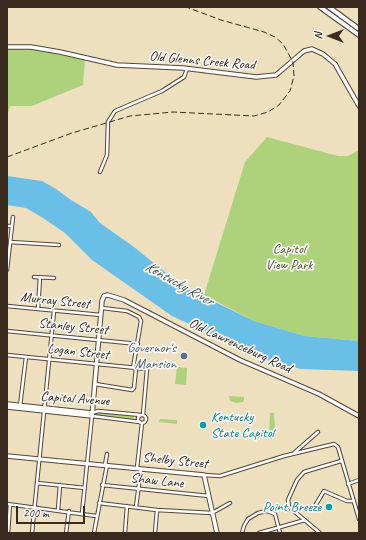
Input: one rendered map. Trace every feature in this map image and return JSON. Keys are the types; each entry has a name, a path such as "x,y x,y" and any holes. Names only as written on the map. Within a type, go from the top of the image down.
{"main road":[{"path":"320,7 359,35"},
{"path":"329,7 359,29"}],"street":[{"name":"Old Glenns Creek Road","path":"7,47 31,47 117,65 187,69 242,77 270,77 279,73 304,51 312,49 323,54 335,64 359,106"},
{"path":"100,172 107,156 108,122 115,112 162,91 184,77 187,69"},
{"path":"7,270 13,217"},
{"path":"7,226 12,226"},
{"path":"10,242 59,245"},
{"path":"34,277 54,278"},
{"path":"38,309 40,277"},
{"name":"Old Lawrenceburg Road","path":"102,308 104,296 112,296 240,360 319,394 359,416"},
{"name":"Murray Street","path":"7,306 101,315"},
{"path":"82,513 102,308 127,311 139,317 141,321 134,388 132,390 95,384"},
{"path":"38,533 32,533 54,311"},
{"name":"Stanley Street","path":"7,330 138,344"},
{"name":"Logan Street","path":"7,355 147,369 142,415"},
{"path":"20,407 26,357"},
{"name":"Capital Avenue","path":"7,404 45,412 92,414 141,424"},
{"name":"Capital Avenue","path":"7,407 20,407"},
{"name":"Capital Avenue","path":"92,414 98,411 142,415"},
{"path":"136,508 141,424 139,418 142,415 146,420 141,424"},
{"path":"293,454 318,432"},
{"name":"Shelby Street","path":"7,456 220,476 329,444 337,446 341,461"},
{"path":"94,533 107,454"},
{"path":"320,533 288,505 297,480 309,470 341,461 359,520"},
{"path":"204,475 217,533"},
{"path":"348,484 359,480"},
{"path":"37,483 85,488"},
{"path":"58,510 60,485"},
{"name":"Shaw Lane","path":"102,485 138,490 209,496"},
{"path":"315,506 324,491 347,501 353,501"},
{"path":"99,503 157,510 212,513 230,504"},
{"path":"8,533 9,505 69,511 96,516"},
{"path":"125,533 127,506"},
{"path":"155,533 157,510"},
{"path":"66,533 69,511"},
{"path":"242,532 247,520 258,513 271,511 275,514 280,533"},
{"path":"259,533 305,520"}],"green space":[{"path":"7,49 29,49 85,59 83,85 32,106 10,106 7,116"},
{"name":"Capitol View Park","path":"267,137 338,156 348,156 359,150 359,341 305,336 254,321 204,295 245,162"},
{"path":"177,367 187,368 186,385 175,384"},
{"path":"229,396 244,397 244,400 243,402 236,403 230,401"},
{"path":"97,412 134,415 134,421 94,415"},
{"path":"270,413 274,413 275,425 272,439 269,439"},
{"path":"160,419 177,420 177,424 159,422"}],"water":[{"name":"Kentucky River","path":"7,176 42,181 56,189 91,212 100,223 134,247 182,286 254,321 305,336 359,341 359,371 301,369 271,362 172,316 92,260 65,233 43,218 26,208 7,205"}],"railway":[{"path":"7,157 72,133 130,116 173,112 254,116 268,112 279,105 290,91 294,76 293,62 283,44 275,37 264,32 221,20 186,7"}],"place":[{"name":"Governor's Mansion","path":"184,356"},
{"name":"Kentucky State Capitol","path":"203,425"},
{"name":"Point Breeze","path":"329,507"}]}
